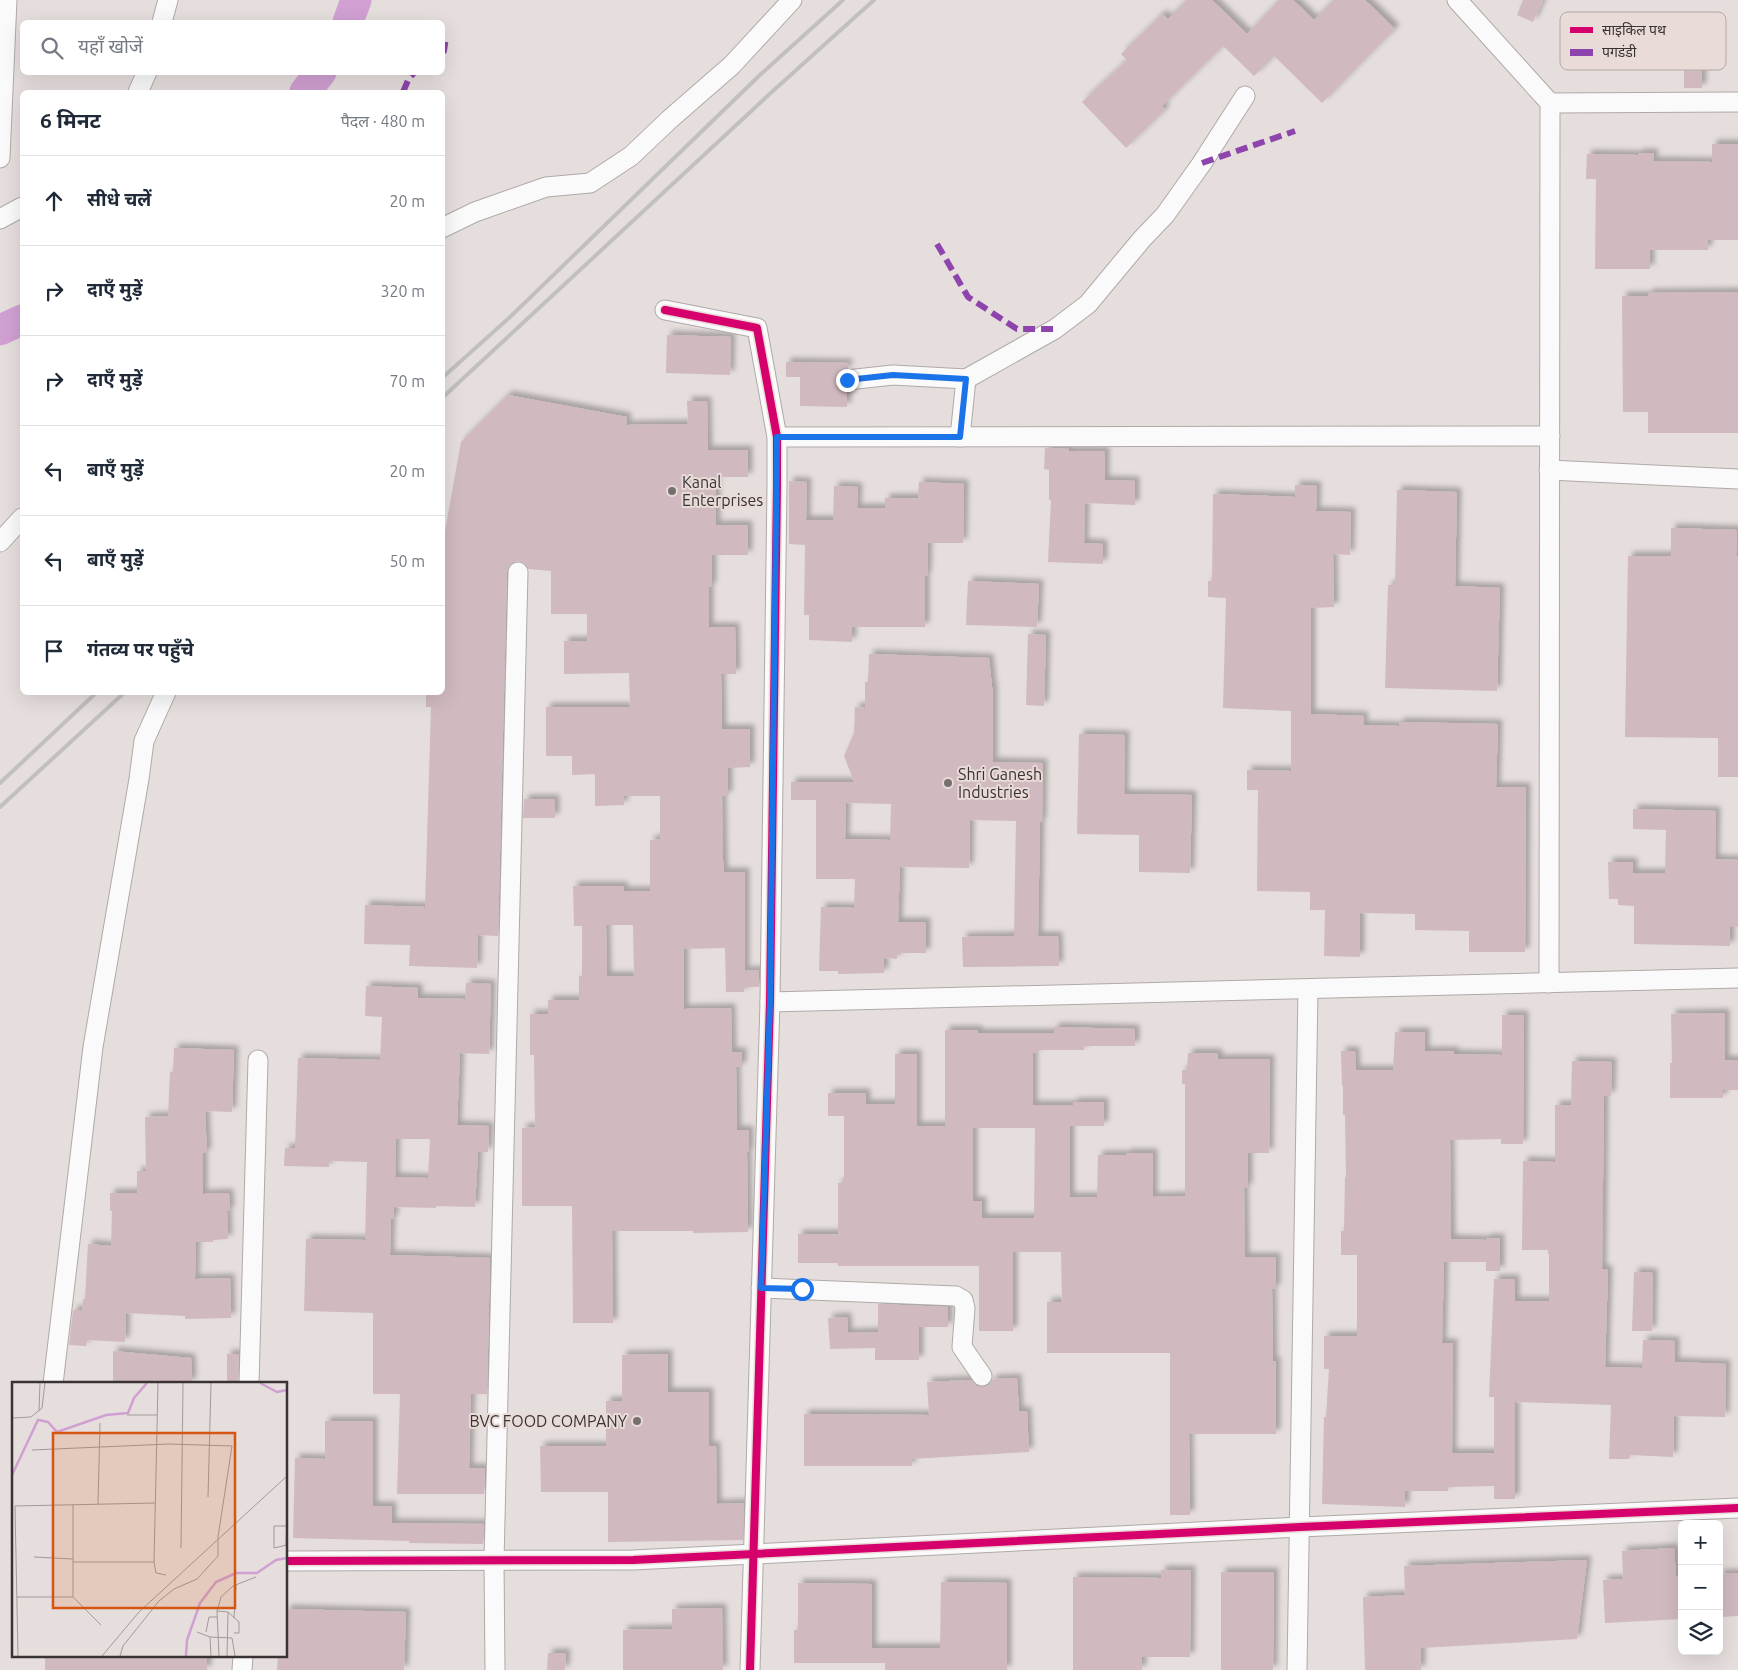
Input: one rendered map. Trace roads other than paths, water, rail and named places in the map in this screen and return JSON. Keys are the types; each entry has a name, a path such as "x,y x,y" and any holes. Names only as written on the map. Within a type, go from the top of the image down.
{"street":[{"path":"0,158 7,0"},
{"path":"163,20 168,0"},
{"path":"445,226 474,212 546,187 590,183 631,156 732,65 792,0"},
{"path":"1457,0 1550,103 1549,983"},
{"path":"139,90 146,75"},
{"path":"847,380 893,375 966,379 1055,329 1088,304 1142,239 1165,215 1202,163 1245,96"},
{"path":"1550,103 1738,102"},
{"path":"0,219 20,208"},
{"path":"666,310 757,328 777,437 770,1002 750,1670"},
{"path":"960,437 966,379"},
{"path":"777,437 1550,436"},
{"path":"1549,470 1738,478"},
{"path":"0,542 20,520"},
{"path":"495,1670 494,1560 518,572"},
{"path":"53,1382 98,1012 144,741 165,695"},
{"path":"770,1002 1738,978"},
{"path":"1297,1670 1308,989"},
{"path":"249,1382 258,1060"},
{"path":"761,1288 956,1296 963,1300 965,1308 962,1347 982,1376"},
{"path":"288,1561 633,1560 1300,1527 1738,1508"}],"waterway":[{"path":"349,20 356,0"},
{"path":"307,90 319,75"},
{"path":"0,330 20,321"}],"railway":[{"path":"445,375 509,318 761,74 843,0"},
{"path":"445,395 774,90 874,0"},
{"path":"0,783 94,695"},
{"path":"0,807 122,695"}],"place":[{"name":"Kanal Enterprises","path":"672,491"},
{"name":"Shri Ganesh Industries","path":"948,783"},
{"name":"BVC FOOD COMPANY","path":"637,1421"}]}
